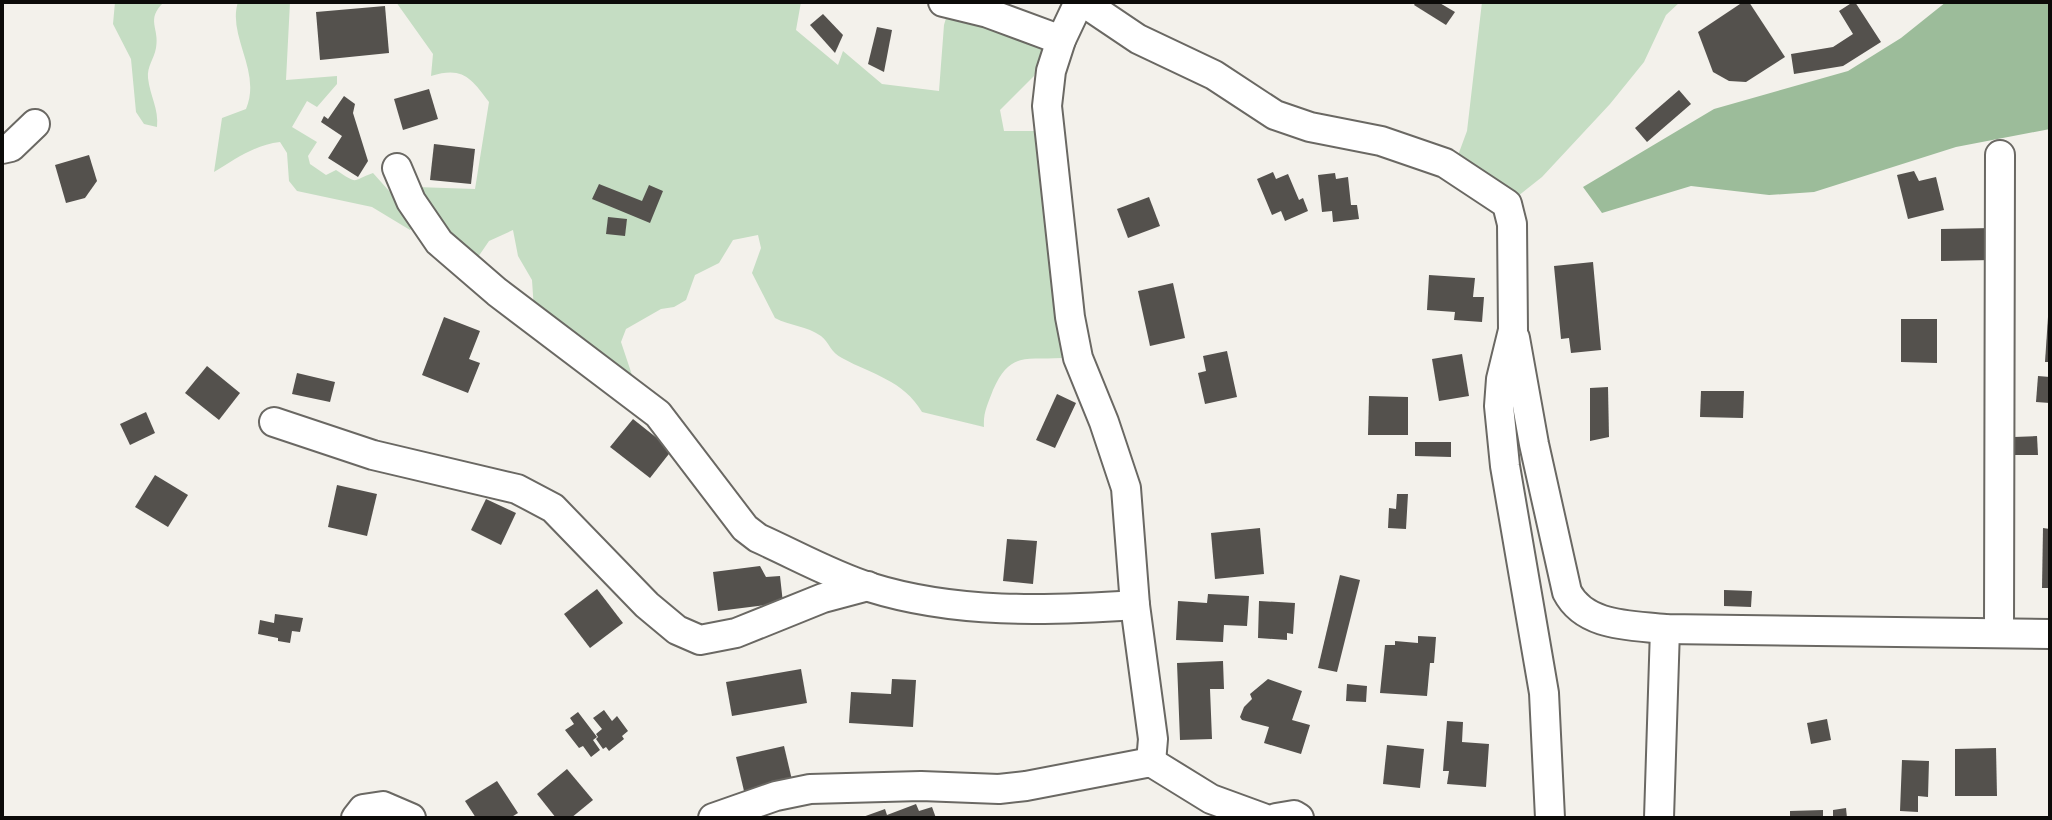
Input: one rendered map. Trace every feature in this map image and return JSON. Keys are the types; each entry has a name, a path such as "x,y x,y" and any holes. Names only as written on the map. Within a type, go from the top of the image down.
{"street":[{"path":"943,2 988,13 1061,40"},
{"path":"1151,762 1153,739 1135,605 1126,488 1078,358 1070,317 1047,106 1051,71 1061,40 1081,2 1138,39 1214,75 1275,115 1310,127 1381,141 1445,163 1507,204 1512,224 1513,330 1534,444 1567,592 1573,605 1606,621 1665,629 2050,634"},
{"path":"2,149 11,147 35,124"},
{"path":"1999,633 2000,155"},
{"path":"397,168 411,201 439,242 497,292 658,414 745,528 758,538 868,586 936,603 1054,610 1135,605"},
{"path":"1513,330 1501,379 1499,406 1505,466 1544,693 1550,818"},
{"path":"274,422 373,455 517,489 553,508 647,605 677,630 700,640 736,633 823,598 868,586"},
{"path":"1659,818 1665,629"},
{"path":"713,818 776,796 810,789 921,786 999,789 1151,762 1211,799 1263,818"},
{"path":"356,818 363,809 383,806 411,818"},
{"path":"1276,818 1294,815 1299,818"}],"green space":[{"path":"115,2 164,2 155,14 157,41 148,74 157,127 144,124 136,112 131,59 113,24"},
{"path":"238,2 290,2 286,80 337,76 337,84 317,107 307,101 292,127 317,142 308,156 310,164 326,175 336,170 355,180 373,173 416,221 410,230 372,207 297,191 289,181 287,153 280,142 253,149 214,172 222,118 246,109 250,95 248,67 237,28"},
{"path":"396,2 801,2 796,30 838,65 843,51 882,84 939,91 944,25 949,8 1045,45 1034,76 1000,110 1004,131 1035,131 1062,358 1020,360 1006,369 993,390 984,427 922,412 897,385 838,356 821,336 775,318 752,273 761,248 758,235 733,240 719,263 695,275 686,300 674,307 661,309 626,329 621,342 633,378 534,310 532,280 518,256 513,230 489,241 474,263 442,234 416,187 475,189 489,102 465,76 451,72 431,76 433,54"},
{"path":"1482,2 1680,2 1666,15 1644,62 1610,104 1542,177 1518,196 1502,190 1457,158 1467,131"},
{"path":"1946,2 2050,2 2050,129 1956,147 1814,192 1769,195 1691,186 1602,213 1583,187 1714,109 1848,71 1901,38"}],"building":[{"path":"1416,2 1438,2 1455,12 1446,25 1414,5"},
{"path":"1743,2 1749,2 1785,57 1746,82 1729,81 1713,72 1698,32"},
{"path":"1853,2 1881,42 1843,66 1794,74 1791,54 1833,47 1853,34 1839,11"},
{"path":"385,6 389,53 320,60 316,12"},
{"path":"823,14 843,35 835,53 810,25"},
{"path":"877,27 892,30 884,72 868,64"},
{"path":"429,89 438,119 403,130 394,99"},
{"path":"1679,90 1691,104 1647,142 1635,128"},
{"path":"344,96 355,104 353,113 368,161 358,177 328,158 342,136 321,122 324,116 328,119"},
{"path":"434,144 475,149 471,184 430,180"},
{"path":"89,155 97,181 85,198 66,203 55,165"},
{"path":"1914,171 1919,181 1936,177 1944,210 1908,219 1897,175"},
{"path":"1273,172 1276,179 1288,174 1299,200 1303,198 1308,211 1285,221 1281,211 1272,215 1257,179"},
{"path":"1335,173 1336,179 1348,177 1351,205 1357,205 1359,219 1333,222 1332,211 1322,212 1318,175"},
{"path":"599,184 642,201 649,185 663,191 650,223 592,199"},
{"path":"1149,197 1160,226 1128,238 1117,209"},
{"path":"608,217 627,219 625,236 606,234"},
{"path":"1992,228 1992,260 1941,261 1941,229"},
{"path":"1593,262 1601,350 1571,353 1569,338 1561,339 1554,266"},
{"path":"1429,275 1475,278 1473,297 1484,297 1482,322 1454,320 1455,312 1427,310"},
{"path":"1173,283 1185,338 1150,346 1138,291"},
{"path":"444,317 480,331 469,359 480,363 468,393 422,375"},
{"path":"2048,317 2050,362 2045,362"},
{"path":"1901,319 1937,319 1937,363 1901,362"},
{"path":"1227,351 1237,397 1205,404 1198,373 1206,371 1203,356"},
{"path":"1462,354 1469,396 1439,401 1432,359"},
{"path":"207,366 240,393 219,420 185,393"},
{"path":"297,373 335,382 330,402 292,394"},
{"path":"2038,376 2050,377 2050,403 2036,402"},
{"path":"1608,387 1609,437 1590,441 1590,388"},
{"path":"1701,391 1744,391 1743,418 1700,417"},
{"path":"1057,394 1076,403 1055,448 1036,440"},
{"path":"1369,396 1408,397 1408,435 1368,435"},
{"path":"146,412 155,433 130,445 120,424"},
{"path":"633,419 672,450 650,478 610,447"},
{"path":"2037,436 2038,455 2014,455 2014,437"},
{"path":"1415,442 1451,442 1451,457 1415,456"},
{"path":"155,475 188,495 168,527 135,507"},
{"path":"337,485 377,494 367,536 328,527"},
{"path":"1397,494 1408,494 1406,529 1388,528 1389,508 1396,509"},
{"path":"486,499 516,513 501,545 471,530"},
{"path":"1260,528 1264,574 1215,579 1211,533"},
{"path":"2043,528 2050,529 2050,588 2042,588"},
{"path":"1007,539 1037,541 1033,584 1003,581"},
{"path":"760,566 766,577 780,576 783,603 718,611 713,572"},
{"path":"1340,575 1360,580 1337,672 1318,668"},
{"path":"597,589 623,623 590,648 564,614"},
{"path":"1724,590 1752,591 1751,607 1724,606"},
{"path":"1208,594 1249,596 1247,626 1224,625 1223,642 1176,640 1178,601 1207,603"},
{"path":"1259,601 1295,603 1293,634 1287,633 1287,640 1258,638"},
{"path":"275,614 303,618 300,632 292,631 290,643 258,634 260,620 274,623"},
{"path":"1418,636 1436,637 1427,696 1380,693 1385,645 1395,645 1395,641 1418,643"},
{"path":"1223,661 1224,689 1210,689 1212,739 1180,740 1177,663"},
{"path":"801,669 807,703 732,716 726,682"},
{"path":"892,679 916,680 913,727 849,723 851,692 891,694"},
{"path":"1268,679 1302,691 1292,720 1310,725 1301,754 1264,743 1269,727 1240,717 1252,699 1250,694"},
{"path":"1347,684 1367,686 1366,702 1346,701"},
{"path":"604,710 612,721 617,716 628,731 622,736 624,739 609,751 606,747 603,749 596,739 596,734 602,729 593,718"},
{"path":"578,712 597,737 593,740 600,750 591,757 583,746 579,748 565,730 574,724 570,718"},
{"path":"1827,719 1831,740 1811,744 1807,723"},
{"path":"1447,721 1463,722 1462,742 1489,744 1486,787 1447,784 1449,771 1443,771"},
{"path":"1387,745 1424,749 1420,788 1383,784"},
{"path":"784,746 792,780 744,791 736,757"},
{"path":"1996,748 1997,796 1955,796 1955,749"},
{"path":"1902,760 1929,761 1928,797 1918,796 1918,812 1900,811"},
{"path":"567,769 593,800 571,818 556,818 537,794"},
{"path":"497,781 518,813 510,818 476,818 465,801"},
{"path":"916,804 919,811 932,807 936,818 860,818 885,809 887,815"},
{"path":"1846,808 1847,818 1833,818 1833,810"},
{"path":"1823,810 1823,818 1790,818 1790,811"}]}
